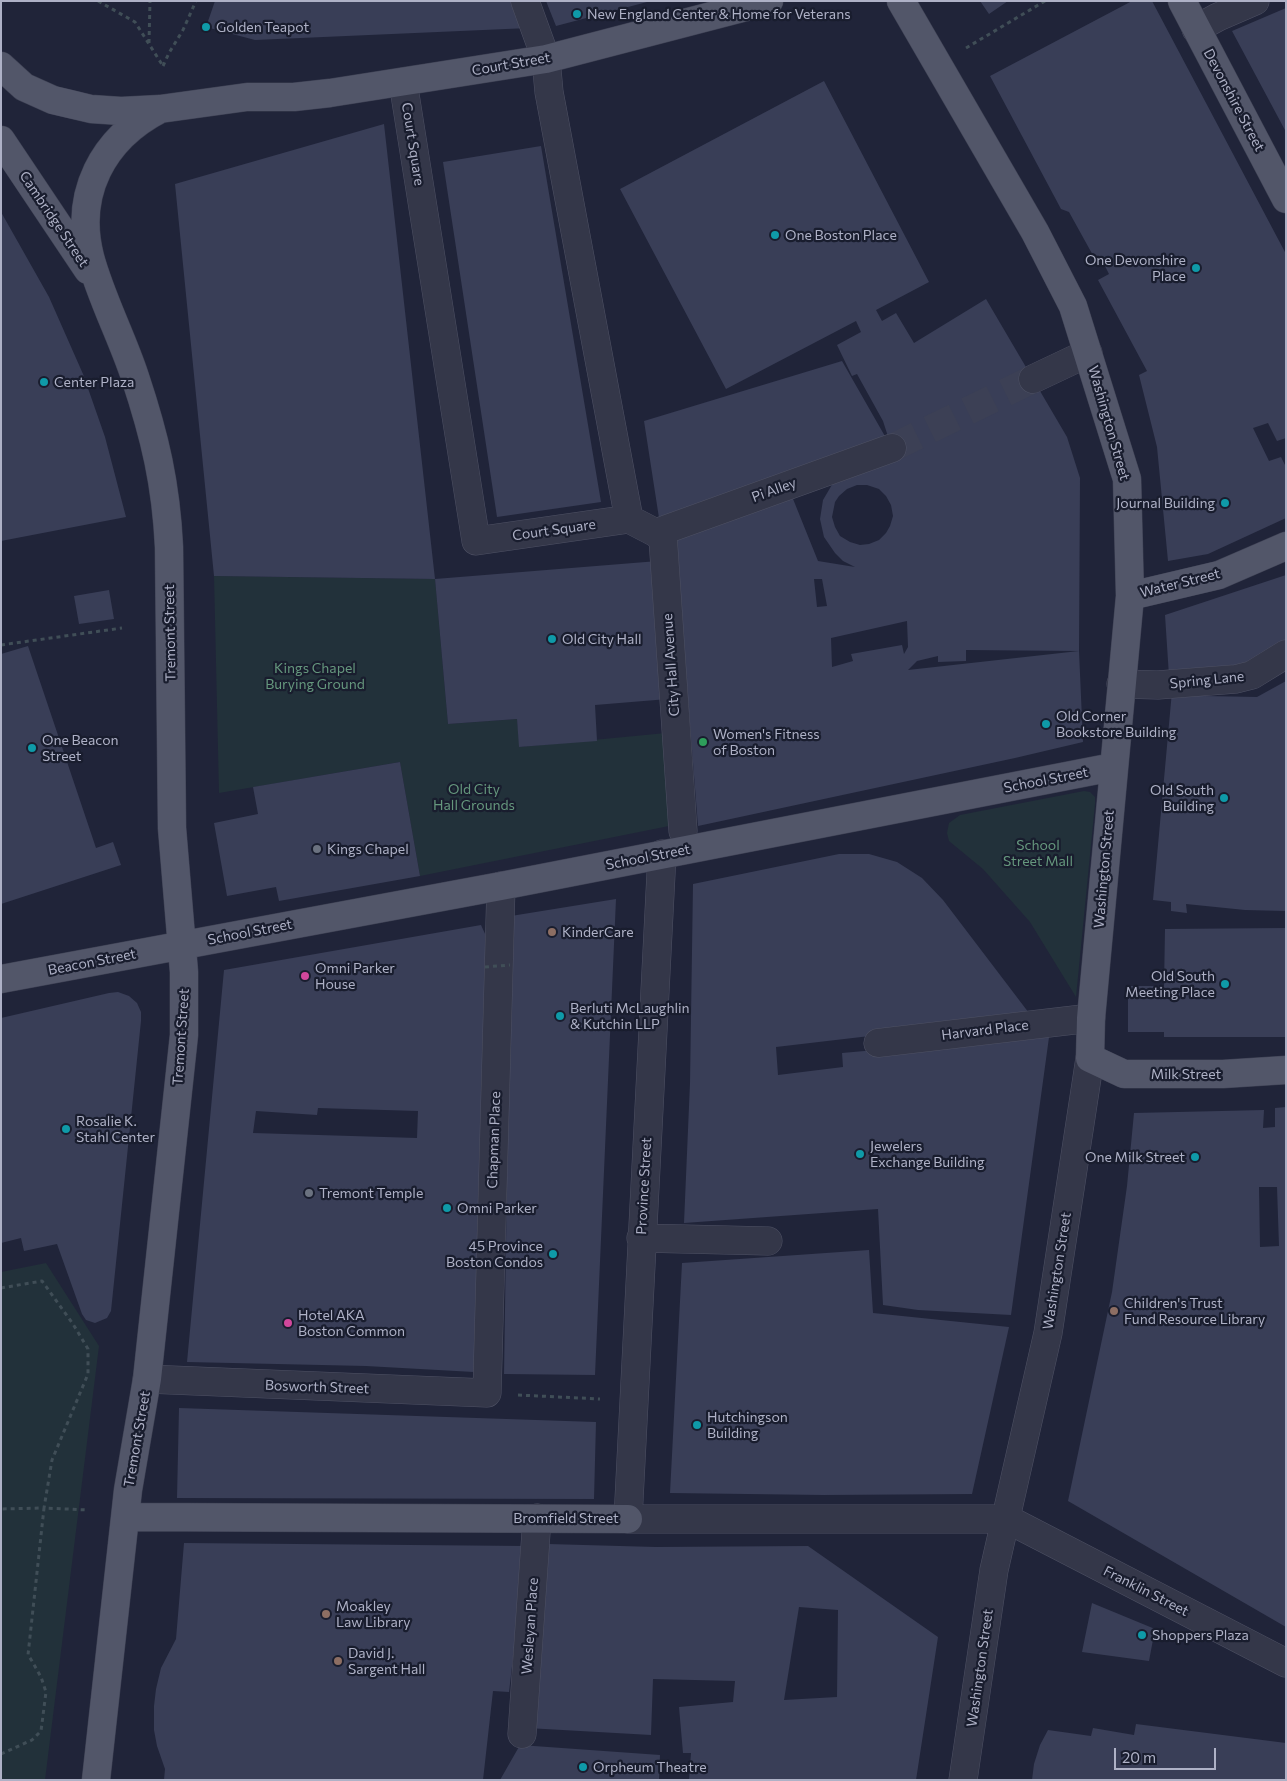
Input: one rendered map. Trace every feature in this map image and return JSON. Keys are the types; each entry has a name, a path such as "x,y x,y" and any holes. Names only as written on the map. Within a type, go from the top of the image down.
{"main road":[{"name":"Court Street","path":"160,109 248,96 294,97 321,94 546,60 769,1"},
{"name":"Washington Street","path":"901,1 1035,232 1074,306 1127,479 1130,596 1091,1018 1090,1058"},
{"name":"Devonshire Street","path":"1182,1 1286,199"},
{"path":"1,66 24,87 41,95 70,104 91,109 121,111 160,109"},
{"path":"105,300 88,246 86,211 90,191 96,172 111,148 132,127 160,109"},
{"name":"Cambridge Street","path":"1,140 87,268 105,300"},
{"name":"Tremont Street","path":"96,1780 128,1490 147,1379 184,1035 182,945 172,828 167,503 152,429 126,350 105,300"},
{"name":"Water Street","path":"1130,596 1219,575 1286,546"},
{"name":"School Street","path":"182,945 501,886 1113,767"},
{"name":"Beacon Street","path":"1,979 182,945"},
{"name":"Milk Street","path":"1090,1058 1124,1074 1223,1074 1286,1070"},
{"name":"Bromfield Street","path":"125,1517 628,1519"}],"street":[{"path":"525,1 546,60 550,92 629,519 656,533"},
{"path":"1196,29 1255,1"},
{"name":"Court Square","path":"403,82 476,541 629,519"},
{"path":"1033,379 1088,353"},
{"name":"Pi Alley","path":"656,533 892,448"},
{"name":"City Hall Avenue","path":"656,533 663,539 683,831"},
{"name":"Spring Lane","path":"1121,684 1158,685 1236,678 1252,675 1286,654"},
{"name":"Province Street","path":"628,1519 662,854"},
{"name":"Chapman Place","path":"487,1394 501,886"},
{"name":"Harvard Place","path":"878,1042 1091,1018"},
{"name":"Washington Street","path":"963,1780 994,1570 1048,1333 1090,1058"},
{"path":"641,1238 768,1241"},
{"name":"Bosworth Street","path":"147,1379 487,1394"},
{"name":"Wesleyan Place","path":"522,1734 537,1518"},
{"name":"Bromfield Street","path":"628,1519 1007,1519"},
{"name":"Franklin Street","path":"1007,1519 1286,1663"}],"path":[{"path":"98,1 135,22 163,66 184,30 196,1"},
{"path":"149,45 150,1"},
{"path":"960,52 1045,1"},
{"path":"1,645 122,628"},
{"path":"485,967 510,965"},
{"path":"1,1288 42,1280 88,1349 88,1374 52,1460 44,1508 28,1655 41,1677 46,1692 41,1731 32,1740 1,1754"},
{"path":"487,1394 600,1399"},
{"path":"1,1508 88,1510"}],"green space":[{"path":"214,576 435,579 448,724 517,719 520,747 666,733 674,825 420,876 400,762 219,793"},
{"name":"School Street Mall","path":"1084,791 1090,792 1095,797 1095,804 1076,997 1030,922 983,869 949,841 947,833 949,823 960,815"},
{"path":"46,1263 99,1346 45,1780 1,1780 1,1272"}],"building":[{"path":"215,1 519,1 529,28 255,40 206,27"},
{"name":"New England Center & Home for Veterans","path":"546,1 647,1 647,2 556,26"},
{"path":"980,1 1008,1 989,14"},
{"path":"1132,1 1152,1 1286,254 1286,438 1277,441 1268,423 1253,428 1269,461 1281,457 1286,467 1286,518 1208,554 1168,561 1157,447 1139,375 1147,371 1098,280 1109,274 1103,262 1095,259 1069,212 1061,209 990,76"},
{"path":"1286,8 1286,132 1232,31"},
{"path":"824,81 929,282 876,310 882,321 896,313 914,343 986,299 1067,437 1080,478 1079,651 1083,742 698,826 686,673 676,583 666,533 789,489 818,561 855,567 843,561 824,537 820,519 823,500 833,483 892,449 883,421 857,374 852,376 837,345 861,332 856,321 726,389 620,189","holes":["857,485 867,485 879,489 891,505 893,516 890,526 879,540 869,544 860,545 840,536 832,517 835,502 839,496 847,489","814,579 822,579 827,606 817,607","907,621 908,647 904,654 902,645 851,654 853,661 832,667 831,638","966,650 1079,651 908,670 917,661 938,656 938,662 966,661"]},
{"path":"384,124 435,579 214,576 175,184"},
{"path":"541,146 601,502 497,517 443,162"},
{"name":"Center Plaza","path":"1,212 49,297 83,374 105,437 126,517 1,541"},
{"path":"842,361 886,438 659,518 644,421"},
{"name":"Old City Hall","path":"658,561 668,699 595,705 597,741 519,747 517,719 448,724 435,579"},
{"path":"1286,575 1286,640 1245,667 1206,667 1206,675 1169,676 1165,615"},
{"path":"109,590 114,619 79,624 74,596"},
{"name":"One Beacon Street","path":"28,646 96,848 113,842 121,865 1,904 1,654"},
{"name":"Old South Building","path":"1286,681 1286,911 1245,910 1186,904 1187,913 1171,911 1171,902 1153,900 1172,691 1204,691 1204,696 1257,697"},
{"name":"Kings Chapel","path":"400,762 420,876 279,901 276,887 227,896 214,823 258,814 253,787"},
{"path":"839,854 869,854 897,862 922,878 943,900 1032,1017 776,1047 778,1075 843,1067 842,1053 965,1042 1050,1030 1011,1315 918,1310 883,1305 878,1209 684,1223 690,1083 693,884"},
{"name":"45 Province Boston Condos","path":"616,899 595,1375 504,1374 511,916"},
{"path":"481,925 486,936 478,1283 474,1372 366,1366 187,1362 224,970","holes":["318,1108 418,1111 417,1138 253,1133 256,1111 317,1115"]},
{"name":"Old South Meeting Place","path":"1286,928 1286,1037 1164,1037 1164,1032 1128,1032 1128,986 1164,986 1165,929"},
{"name":"Rosalie K. Stahl Center","path":"118,992 129,996 137,1003 141,1012 141,1021 111,1311 107,1318 95,1323 86,1320 82,1314 57,1244 24,1251 21,1238 1,1243 1,1018"},
{"path":"1286,1107 1286,1627 1068,1501 1112,1292 1127,1186 1134,1113 1264,1110 1263,1128 1275,1127 1275,1108","holes":["1259,1187 1277,1187 1279,1246 1260,1247"]},
{"path":"869,1250 873,1313 1009,1327 972,1494 670,1493 682,1263"},
{"path":"179,1408 596,1422 594,1499 177,1498"},
{"name":"David J. Sargent Hall","path":"184,1543 526,1546 509,1692 493,1691 483,1780 164,1780 165,1769 154,1730 154,1706 161,1668 176,1639"},
{"path":"548,1544 656,1547 808,1546 938,1637 916,1780 689,1780 691,1753 683,1753 679,1707 733,1702 735,1681 653,1679 651,1735 527,1728","holes":["799,1607 838,1610 837,1697 784,1700"]},
{"path":"1092,1603 1155,1629 1149,1661 1082,1652"},
{"path":"1136,1724 1286,1743 1286,1780 1032,1780 1034,1764 1040,1745 1048,1730 1091,1736 1093,1728 1134,1735"},
{"name":"Orpheum Theatre","path":"520,1745 660,1755 659,1780 500,1780"}],"tunnel":[{"path":"892,448 1033,379"}],"place":[{"name":"New England Center & Home for Veterans","path":"577,14"},
{"name":"Golden Teapot","path":"206,27"},
{"name":"One Boston Place","path":"775,235"},
{"name":"One Devonshire Place","path":"1196,268"},
{"name":"Center Plaza","path":"44,382"},
{"name":"Journal Building","path":"1225,503"},
{"name":"Old City Hall","path":"552,639"},
{"name":"Old Corner Bookstore Building","path":"1046,724"},
{"name":"Women's Fitness of Boston","path":"703,742"},
{"name":"One Beacon Street","path":"32,748"},
{"name":"Old South Building","path":"1224,798"},
{"name":"Kings Chapel","path":"317,849"},
{"name":"KinderCare","path":"552,932"},
{"name":"Omni Parker House","path":"305,976"},
{"name":"Old South Meeting Place","path":"1225,984"},
{"name":"Berluti McLaughlin & Kutchin LLP","path":"560,1016"},
{"name":"Rosalie K. Stahl Center","path":"66,1129"},
{"name":"Jewelers Exchange Building","path":"860,1154"},
{"name":"One Milk Street","path":"1195,1157"},
{"name":"Tremont Temple","path":"309,1193"},
{"name":"Omni Parker","path":"447,1208"},
{"name":"45 Province Boston Condos","path":"553,1254"},
{"name":"Children's Trust Fund Resource Library","path":"1114,1311"},
{"name":"Hotel AKA Boston Common","path":"288,1323"},
{"name":"Hutchingson Building","path":"697,1425"},
{"name":"Moakley Law Library","path":"326,1614"},
{"name":"Shoppers Plaza","path":"1142,1635"},
{"name":"David J. Sargent Hall","path":"338,1661"},
{"name":"Orpheum Theatre","path":"583,1767"}],"park label":[{"name":"Kings Chapel Burying Ground","path":"315,676"},
{"name":"Old City Hall Grounds","path":"474,798"}]}
